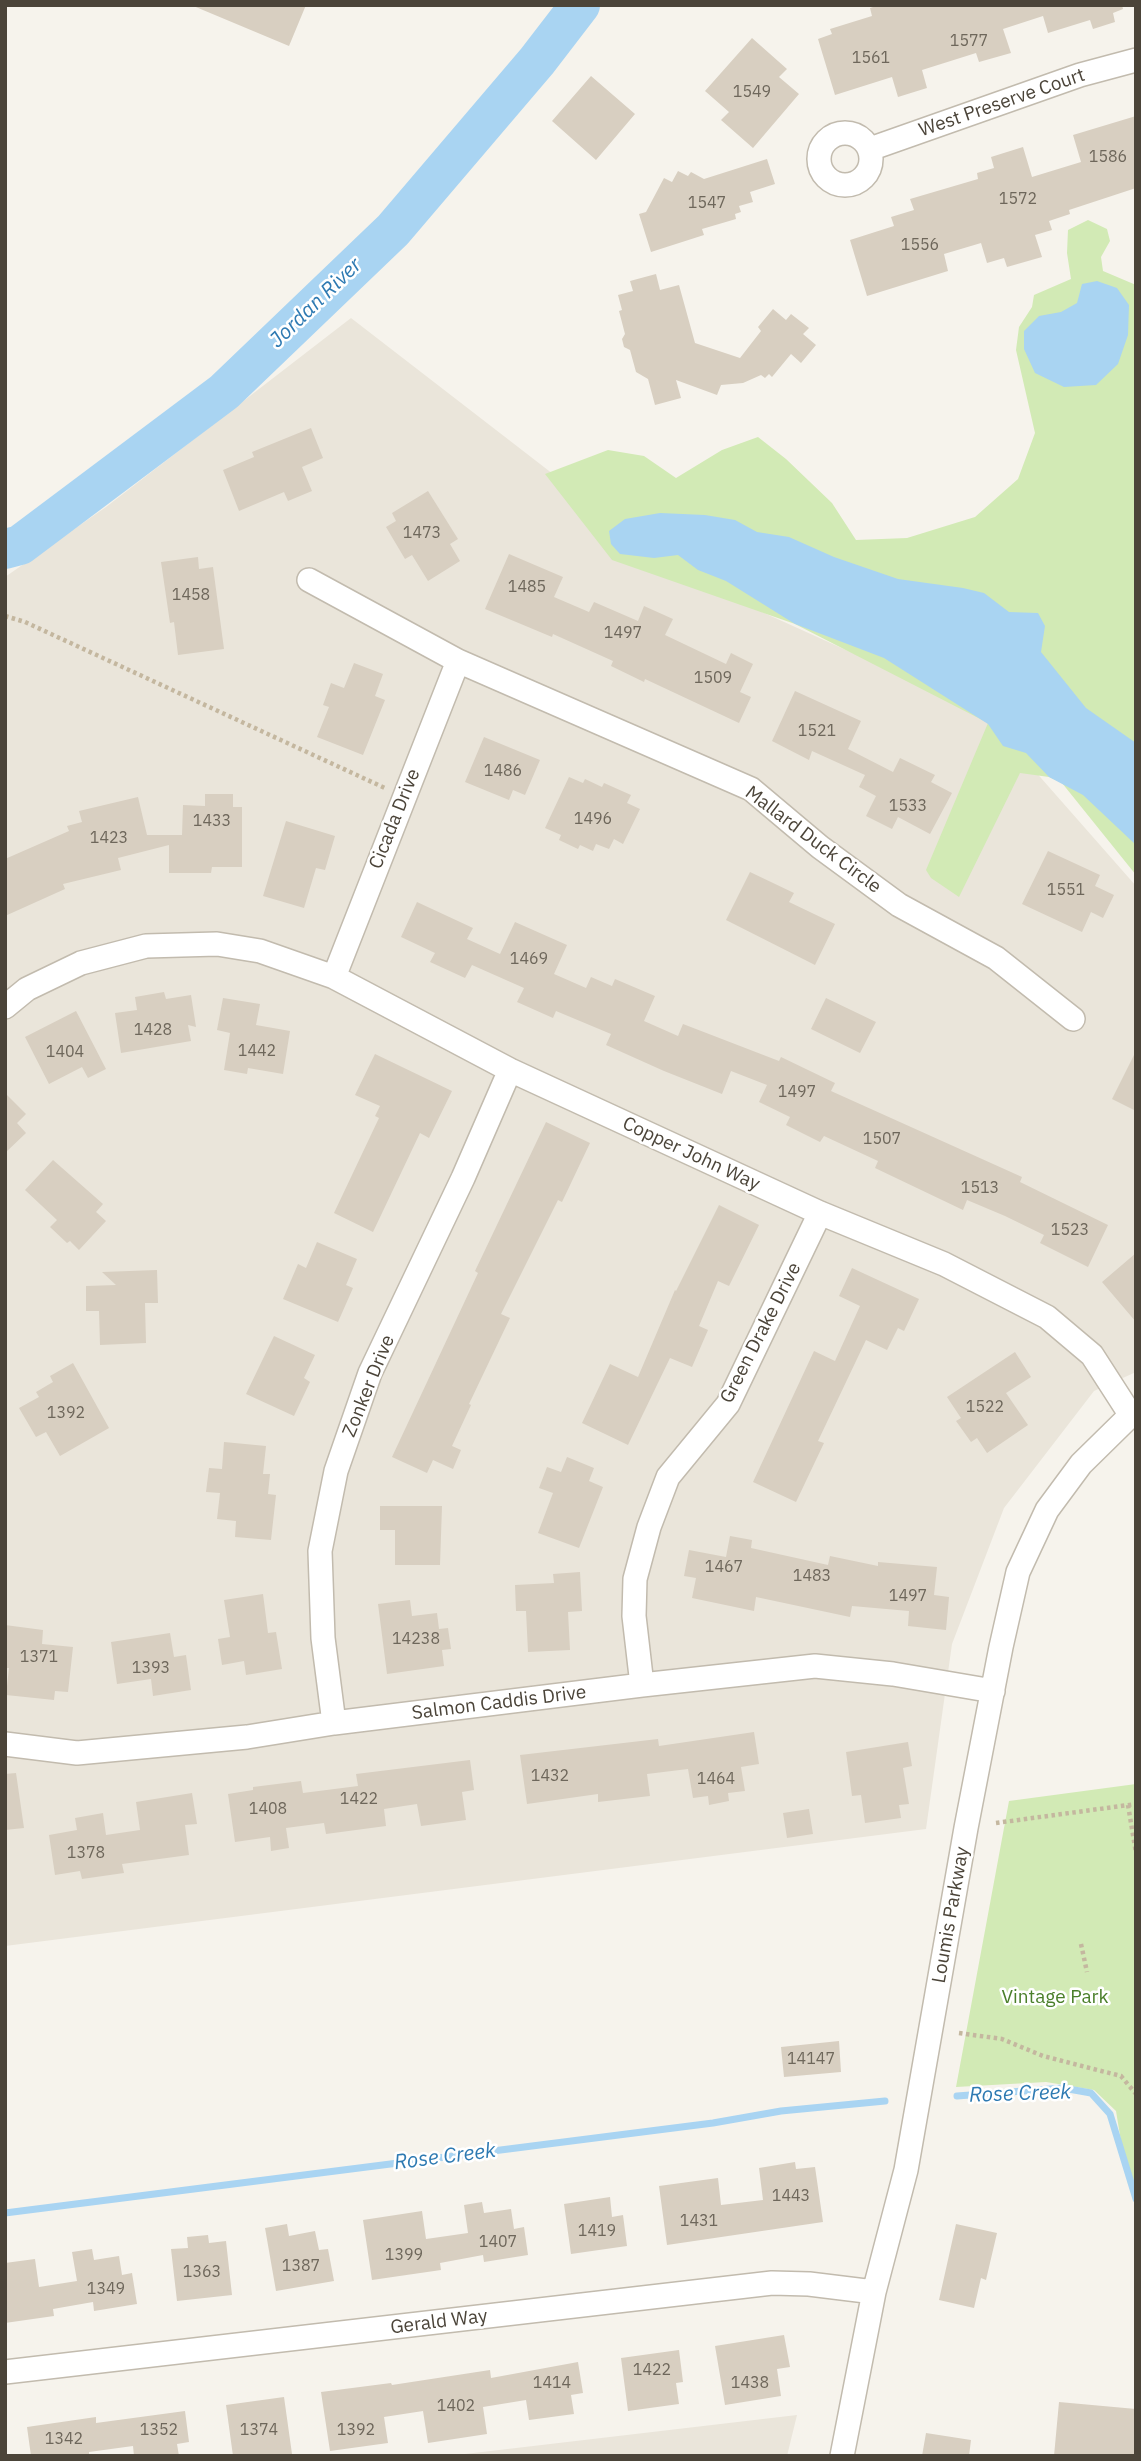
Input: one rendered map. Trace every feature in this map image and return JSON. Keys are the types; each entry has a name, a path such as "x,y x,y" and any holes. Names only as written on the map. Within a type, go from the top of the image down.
{"street":[{"name":"West Preserve Court","path":"870,149 1080,75 1136,60"},
{"name":"Mallard Duck Circle","path":"309,580 458,661 751,789 820,847 899,905 996,958 1073,1018"},
{"name":"Cicada Drive","path":"334,977 458,661"},
{"name":"Copper John Way","path":"5,1007 26,989 80,963 146,946 217,944 260,951 334,977 510,1070 820,1213 944,1264 1047,1317 1093,1354 1133,1412"},
{"name":"Zonker Drive","path":"334,1723 323,1637 320,1551 336,1471 370,1373 463,1178 510,1070"},
{"name":"Green Drake Drive","path":"642,1685 634,1616 635,1579 649,1527 667,1477 728,1404 820,1213"},
{"name":"Loumis Parkway","path":"842,2456 874,2292 906,2170 966,1828 1018,1572 1047,1510 1081,1464 1133,1412"},
{"name":"Salmon Caddis Drive","path":"5,1744 77,1752 247,1737 334,1723 642,1685 815,1667 893,1674 993,1690"},
{"name":"Gerald Way","path":"5,2372 772,2283 809,2284 874,2292"}],"path":[{"path":"5,616 37,627 390,790"},
{"path":"996,1823 1136,1804"},
{"path":"1128,1805 1136,1853"},
{"path":"1081,1944 1087,1972"},
{"path":"959,2034 1002,2039 1043,2056 1121,2076 1136,2094"}],"shaded area":[{"path":"351,318 553,474 709,588 983,712 1136,886 1136,1372 1094,1391 1004,1508 952,1644 926,1829 5,1946 5,577 106,507"},
{"path":"797,2415 787,2456 448,2456"}],"green space":[{"path":"1088,220 1107,229 1110,241 1101,257 1103,271 1136,285 1136,875 1062,783 1049,777 1020,773 959,897 931,878 926,870 988,723 795,624 612,560 545,474 608,450 644,456 676,478 722,450 758,437 786,459 832,503 856,540 907,538 975,517 1018,479 1035,433 1016,350 1019,327 1032,307 1034,295 1071,279 1067,253 1068,230"},
{"name":"Vintage Park","path":"1136,1784 1136,2198 1128,2184 1116,2111 1094,2090 1046,2082 956,2087 1009,1801"}],"water":[{"path":"1097,281 1117,288 1129,305 1128,335 1118,364 1096,385 1064,387 1035,373 1024,349 1024,331 1039,316 1061,312 1077,303 1082,284"},
{"path":"660,513 705,515 735,520 757,532 789,537 834,557 898,579 984,593 1009,612 1038,613 1045,626 1041,652 1086,708 1136,743 1136,845 1083,795 1049,777 1026,753 1003,746 988,724 884,658 795,624 726,581 698,570 678,555 654,558 620,554 611,544 609,531 625,519"}],"building":[{"path":"191,5 306,5 289,46"},
{"path":"879,5 1122,5 1123,9 1113,13 1115,22 1093,29 1090,20 1048,33 1043,16 1003,29 1011,53 979,62 976,53 922,70 927,88 898,97 892,77 835,95 818,39 832,34 830,29 872,16 870,8"},
{"path":"752,38 787,69 779,77 799,94 753,148 721,120 729,112 705,91"},
{"path":"591,76 635,114 596,160 552,121"},
{"path":"1136,116 1136,188 1069,210 1070,214 1049,221 1052,230 1035,235 1042,257 1007,267 1004,258 987,263 981,243 944,254 948,271 867,296 850,240 894,226 891,217 914,210 910,199 978,179 977,173 994,168 991,157 1023,147 1032,177 1081,162 1073,135"},
{"path":"767,159 775,184 750,192 753,202 739,206 741,212 735,214 736,219 702,229 704,235 651,252 639,214 646,212 664,178 672,182 678,171 688,176 691,172 704,179"},
{"path":"656,274 660,290 679,285 695,343 740,358 761,331 758,327 773,309 786,320 791,314 809,328 803,334 816,345 801,363 791,354 772,377 769,374 765,378 761,375 743,383 721,385 717,395 676,380 681,398 655,405 648,379 636,372 630,350 624,347 622,339 625,334 618,295 633,291 630,281"},
{"path":"311,428 323,458 302,467 312,491 288,501 284,492 239,511 223,470 254,457 252,452"},
{"path":"428,491 458,539 450,544 460,561 428,581 412,555 405,559 386,527 396,521 392,513"},
{"path":"509,554 563,577 554,597 589,612 594,602 638,621 644,606 673,619 665,635 726,664 731,653 753,664 740,692 751,697 739,723 645,679 644,682 611,666 613,661 553,634 552,637 485,609"},
{"path":"198,557 199,569 213,567 224,649 178,655 174,622 170,623 161,562"},
{"path":"354,663 383,674 375,696 385,700 363,755 317,737 329,707 323,705 331,683 344,688"},
{"path":"795,691 861,721 848,749 893,772 900,758 935,775 931,782 952,793 930,834 898,817 892,829 866,816 876,796 859,787 865,775 812,751 809,760 772,741"},
{"path":"484,737 540,760 525,795 513,790 509,800 465,782"},
{"path":"569,777 583,783 585,779 602,787 604,783 631,795 627,803 640,809 623,844 614,839 609,849 596,844 593,851 580,845 578,849 559,840 561,835 545,828"},
{"path":"205,794 233,794 233,807 242,807 242,867 212,867 211,873 169,873 169,845 118,858 121,870 63,884 65,889 5,916 5,859 69,831 67,826 82,822 79,811 138,797 147,835 182,835 183,805 205,806"},
{"path":"286,821 335,836 325,870 316,868 304,908 263,896"},
{"path":"1048,851 1100,875 1095,886 1114,895 1103,918 1091,912 1082,932 1022,904"},
{"path":"750,872 794,893 789,902 835,924 815,965 726,920"},
{"path":"417,902 473,928 467,939 500,954 515,922 567,945 554,974 586,988 591,977 612,986 615,979 655,996 644,1021 678,1036 683,1024 779,1061 781,1057 835,1083 831,1091 1022,1177 1020,1182 1108,1225 1088,1267 1040,1243 1044,1235 1005,1216 967,1200 963,1210 875,1168 878,1161 824,1136 820,1142 786,1125 790,1117 759,1102 767,1085 731,1071 722,1094 606,1045 611,1034 556,1011 553,1018 517,1002 524,988 472,965 465,978 430,962 435,953 401,937"},
{"path":"164,992 166,999 191,995 196,1027 188,1025 191,1041 121,1053 115,1013 137,1010 135,997"},
{"path":"223,998 260,1004 256,1025 290,1031 283,1074 248,1068 247,1074 224,1070 230,1033 217,1030"},
{"path":"826,998 876,1022 860,1053 811,1029"},
{"path":"76,1011 106,1069 88,1078 82,1067 49,1084 25,1037"},
{"path":"1136,1051 1136,1111 1112,1099"},
{"path":"375,1054 452,1091 429,1138 420,1133 373,1232 334,1213 379,1118 375,1116 380,1106 355,1095"},
{"path":"5,1093 26,1114 17,1123 26,1133 5,1153"},
{"path":"546,1122 590,1143 562,1202 558,1200 501,1314 510,1318 452,1446 461,1450 453,1469 433,1460 427,1473 392,1457 478,1273 475,1271"},
{"path":"53,1160 103,1204 96,1212 106,1221 79,1250 50,1227 57,1220 25,1190"},
{"path":"719,1205 759,1225 729,1286 718,1281 699,1326 708,1330 692,1367 670,1358 628,1445 582,1423 610,1364 638,1377 675,1290"},
{"path":"317,1242 357,1259 346,1285 353,1288 338,1322 283,1299 298,1264 306,1268"},
{"path":"1136,1253 1136,1322 1102,1282"},
{"path":"852,1268 919,1299 904,1331 898,1328 887,1350 866,1340 818,1441 824,1443 796,1502 753,1482 814,1351 835,1361 860,1306 839,1296"},
{"path":"157,1270 158,1303 145,1303 146,1343 100,1345 99,1311 86,1311 86,1286 116,1285 102,1272"},
{"path":"274,1336 315,1355 304,1378 310,1382 294,1416 246,1394"},
{"path":"1015,1352 1031,1377 1006,1393 1028,1425 987,1453 977,1438 971,1442 956,1421 961,1418 947,1397"},
{"path":"73,1363 109,1428 60,1456 46,1432 36,1437 19,1408 39,1397 36,1392 53,1382 50,1376"},
{"path":"224,1442 266,1446 263,1474 270,1474 268,1494 276,1495 271,1540 235,1537 236,1521 217,1519 220,1493 206,1492 209,1468 222,1469"},
{"path":"567,1457 594,1468 589,1481 603,1487 579,1548 538,1533 553,1493 539,1488 547,1467 561,1472"},
{"path":"380,1506 442,1506 440,1565 395,1565 395,1530 380,1530"},
{"path":"730,1536 752,1540 751,1548 828,1565 830,1556 878,1566 878,1562 937,1567 934,1595 949,1597 946,1630 908,1626 909,1611 852,1606 850,1617 756,1597 754,1611 692,1598 696,1578 684,1576 689,1550 726,1557"},
{"path":"580,1572 582,1611 568,1612 570,1650 528,1652 526,1611 516,1611 515,1585 554,1583 553,1574"},
{"path":"263,1594 268,1633 276,1632 282,1669 246,1675 244,1661 222,1665 218,1639 230,1637 224,1600"},
{"path":"410,1600 412,1616 437,1613 439,1629 448,1628 451,1649 442,1650 444,1666 387,1674 378,1604"},
{"path":"5,1625 43,1630 42,1644 73,1647 68,1692 55,1691 54,1700 6,1695 9,1668 5,1668"},
{"path":"170,1633 174,1657 186,1655 191,1690 153,1696 151,1679 117,1684 111,1642"},
{"path":"754,1732 759,1764 741,1767 745,1791 728,1793 729,1801 709,1805 708,1796 693,1798 688,1769 647,1774 650,1796 598,1802 598,1794 527,1804 520,1755 658,1739 659,1746"},
{"path":"908,1742 912,1766 903,1768 909,1804 899,1805 901,1818 865,1823 861,1795 852,1796 846,1752"},
{"path":"470,1760 474,1790 462,1792 466,1820 421,1826 417,1804 384,1809 386,1826 326,1834 324,1823 286,1828 289,1848 271,1851 270,1837 235,1842 228,1794 253,1790 253,1787 301,1781 303,1793 358,1786 356,1774"},
{"path":"16,1773 24,1828 5,1830 5,1774"},
{"path":"192,1793 197,1824 185,1825 189,1855 122,1864 124,1873 82,1879 80,1871 55,1875 49,1835 77,1830 75,1818 103,1813 106,1835 140,1830 136,1802"},
{"path":"809,1809 813,1834 787,1838 783,1813"},
{"path":"839,2041 841,2072 784,2077 781,2047"},
{"path":"795,2162 796,2169 815,2167 823,2222 667,2245 659,2186 718,2178 721,2205 763,2200 759,2168"},
{"path":"610,2197 612,2217 623,2215 627,2246 571,2254 564,2204"},
{"path":"482,2202 484,2213 511,2209 514,2229 524,2227 528,2255 484,2262 483,2255 440,2263 441,2270 372,2280 363,2220 422,2211 426,2239 468,2233 464,2205"},
{"path":"287,2224 289,2236 315,2231 319,2250 328,2249 334,2281 276,2291 265,2228"},
{"path":"956,2224 997,2233 986,2280 981,2278 974,2308 939,2300"},
{"path":"208,2235 209,2243 226,2241 232,2295 177,2301 171,2249 188,2248 187,2237"},
{"path":"92,2249 94,2260 119,2256 122,2275 132,2273 137,2304 94,2311 93,2302 53,2309 54,2316 5,2323 5,2263 35,2259 39,2287 77,2281 72,2252"},
{"path":"784,2335 790,2367 777,2369 781,2396 725,2405 715,2346"},
{"path":"679,2350 683,2382 676,2383 679,2404 628,2411 621,2358"},
{"path":"578,2362 583,2393 571,2395 574,2414 529,2420 526,2400 483,2407 487,2434 428,2443 423,2411 384,2417 388,2443 330,2451 321,2392 392,2385 490,2370 491,2378"},
{"path":"284,2397 292,2454 233,2456 226,2405"},
{"path":"1059,2402 1136,2409 1136,2456 1054,2456"},
{"path":"185,2411 189,2442 177,2444 179,2456 134,2456 133,2446 89,2452 89,2456 31,2456 27,2427 96,2417 96,2423"},
{"path":"926,2433 971,2440 969,2456 922,2456"}],"waterway":[{"name":"Jordan River","path":"5,549 20,545 224,392 393,230 537,61 580,5"},
{"name":"Rose Creek","path":"957,2096 1063,2088 1091,2093 1110,2114 1136,2199"},
{"name":"Rose Creek","path":"5,2213 713,2123 781,2111 885,2101"}]}
